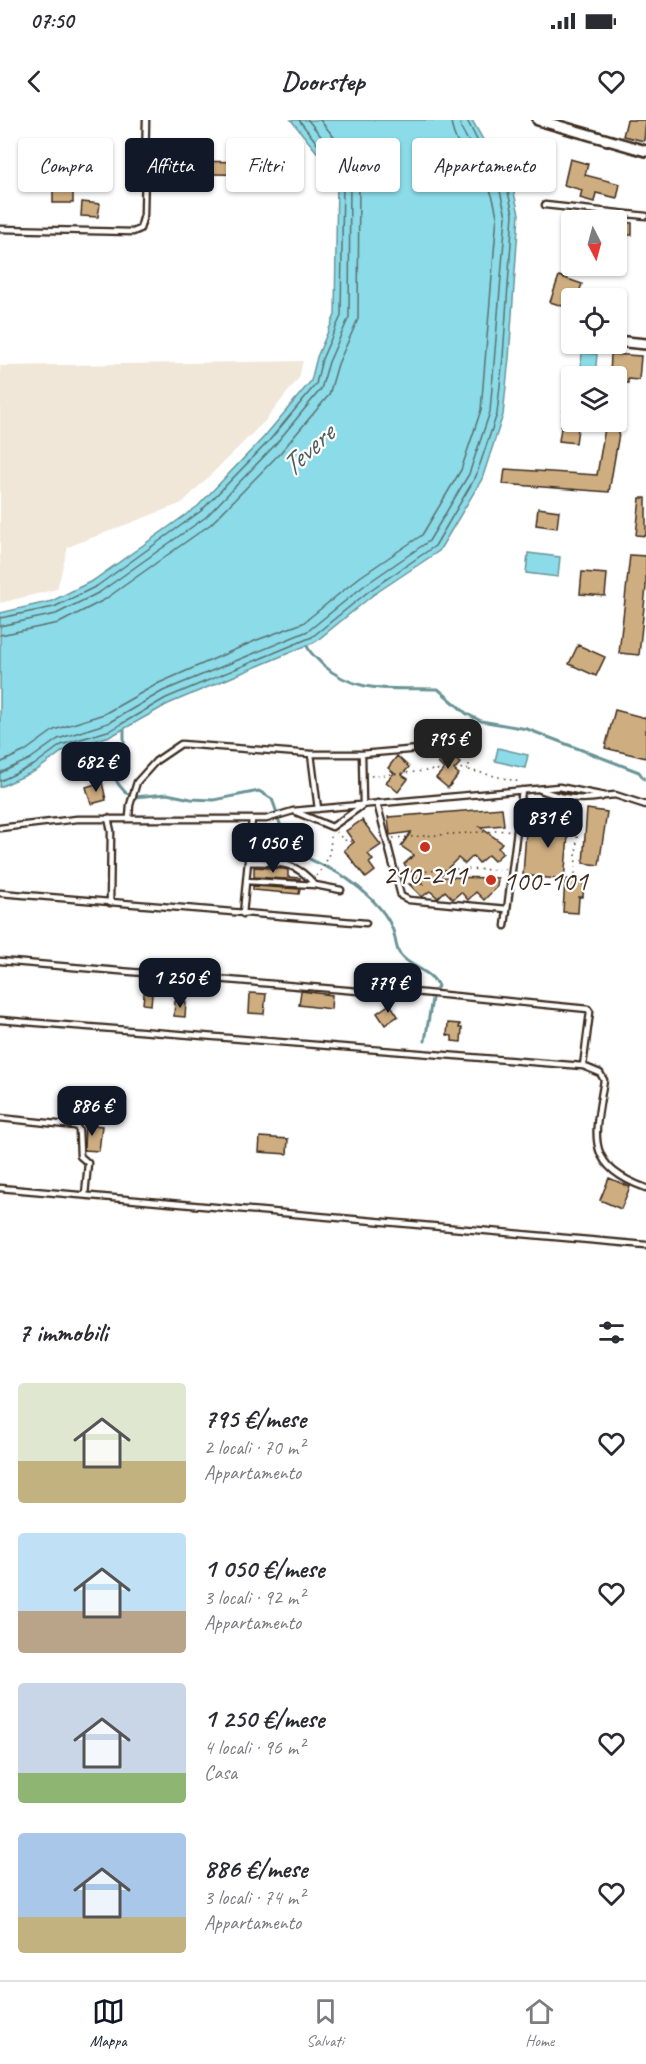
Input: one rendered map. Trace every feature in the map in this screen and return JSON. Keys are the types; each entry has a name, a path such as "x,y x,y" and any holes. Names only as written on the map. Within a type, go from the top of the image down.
{"street":[{"path":"537,120 646,151"},
{"path":"627,342 646,344"}],"lane":[{"path":"0,230 134,232 140,229 144,215 146,120"},
{"path":"545,205 646,216"},
{"path":"129,818 130,804 137,782 156,761 181,744 311,754 362,754 465,746"},
{"path":"311,754 318,808"},
{"path":"362,754 363,804"},
{"path":"0,828 76,819 266,819 293,811 318,808 535,788 560,787 605,796"},
{"path":"535,788 555,796 579,800 615,795 646,805"},
{"path":"506,926 522,790"},
{"path":"378,803 401,896 409,900 507,909"},
{"path":"293,811 332,827 363,804"},
{"path":"108,818 111,831 110,903"},
{"path":"243,914 252,819"},
{"path":"248,862 288,864 304,872 315,885"},
{"path":"246,881 315,885 341,890"},
{"path":"0,893 366,923"},
{"path":"0,961 370,992 393,990 588,1009 590,1012 583,1066"},
{"path":"0,1020 583,1066 600,1072 604,1080 596,1132 598,1153 605,1164 617,1174 646,1188"},
{"path":"0,1118 76,1126 80,1156 88,1163 85,1195"},
{"path":"0,1188 646,1245"}],"path":[{"path":"465,746 469,752 469,770"},
{"path":"363,777 458,768 511,779 535,788"},
{"path":"575,874 579,800"},
{"path":"332,827 344,840 354,842"},
{"path":"319,874 330,850 332,827"},
{"path":"386,839 517,830"},
{"path":"394,874 415,870 512,870"}],"shaded area":[{"path":"303,361 299,378 265,421 182,503 68,547 57,589 0,603 0,366"}],"water":[{"name":"Tevere","path":"291,120 472,120 482,138 412,138 412,192 514,192 519,214 503,415 482,479 439,551 373,595 315,642 168,704 113,735 63,751 37,770 0,787 0,613 52,601 94,580 198,506 264,437 311,381 317,357 335,315 337,192 400,192 400,138 316,138 316,151"},
{"path":"582,354 597,354 596,366 581,366"},
{"path":"528,553 560,557 558,577 526,573"},
{"path":"498,748 528,755 525,768 495,761"}],"building":[{"path":"627,120 646,120 644,141 623,136"},
{"path":"570,159 588,164 585,175 620,184 617,198 596,193 594,202 580,198 582,190 564,185"},
{"path":"214,161 226,162 226,174 214,174"},
{"path":"53,192 73,192 73,203 53,203"},
{"path":"82,202 100,204 98,217 81,216"},
{"path":"627,223 632,223 632,235 627,235"},
{"path":"559,276 582,284 581,288 561,288 561,306 550,302"},
{"path":"611,354 641,356 639,380 628,379 627,383 627,366 610,366"},
{"path":"561,428 561,432 578,432 576,443 559,441"},
{"path":"604,432 619,432 609,492 503,484 505,469 597,475"},
{"path":"640,498 646,498 646,536 636,535"},
{"path":"538,508 559,511 557,528 536,525"},
{"path":"630,555 646,556 646,587 639,655 619,653"},
{"path":"582,572 607,574 605,596 580,594"},
{"path":"578,645 605,657 596,676 569,664"},
{"path":"615,710 646,718 646,758 605,748"},
{"path":"447,752 460,763 454,770 459,774 448,788 436,778 444,769 438,763"},
{"path":"397,756 409,767 402,775 408,779 398,792 386,782 394,773 388,768"},
{"path":"102,782 106,800 91,804 86,787"},
{"path":"502,808 504,825 480,827 502,843 498,848 503,853 494,861 488,855 479,863 473,856 465,864 458,858 439,877 498,878 497,887 484,900 476,892 468,900 461,892 453,899 445,891 438,898 430,891 422,897 409,884 423,884 404,864 414,855 401,846 411,832 390,835 388,817"},
{"path":"587,809 607,812 599,865 583,863"},
{"path":"550,812 570,814 564,880 523,875 526,832 539,833 539,829 548,830"},
{"path":"362,820 381,845 368,854 373,860 369,863 375,871 366,878 344,850 354,842 346,831"},
{"path":"254,867 288,870 288,877 300,878 300,880 254,877"},
{"path":"565,879 584,880 583,897 579,897 578,913 563,912"},
{"path":"253,886 300,889 299,894 253,890"},
{"path":"163,980 182,981 181,990 163,988"},
{"path":"145,984 153,985 151,1005 143,1004"},
{"path":"301,991 332,995 331,1009 299,1005"},
{"path":"250,993 266,994 264,1014 249,1013"},
{"path":"175,1001 186,1002 185,1017 174,1016"},
{"path":"390,1004 398,1016 385,1025 377,1013"},
{"path":"448,1023 460,1024 461,1042 452,1041 452,1036 447,1035"},
{"path":"85,1124 102,1126 99,1151 84,1150"},
{"path":"260,1137 288,1139 287,1154 259,1152"},
{"path":"609,1178 630,1187 621,1209 600,1200"}],"waterway":[{"path":"307,646 322,664 349,681 377,688 438,689 467,714 481,721 527,729 639,772 644,779"},
{"path":"124,730 124,750 109,768 126,793 134,797 167,794 191,799 214,800 259,791 272,799 277,813"},
{"path":"279,821 284,834 298,852 346,878 379,907 389,921 400,954 409,963 431,976 438,986 435,992"},
{"path":"425,1041 432,999"}],"place":[{"name":"210-211","path":"425,847"},
{"name":"100-101","path":"491,880"}]}
